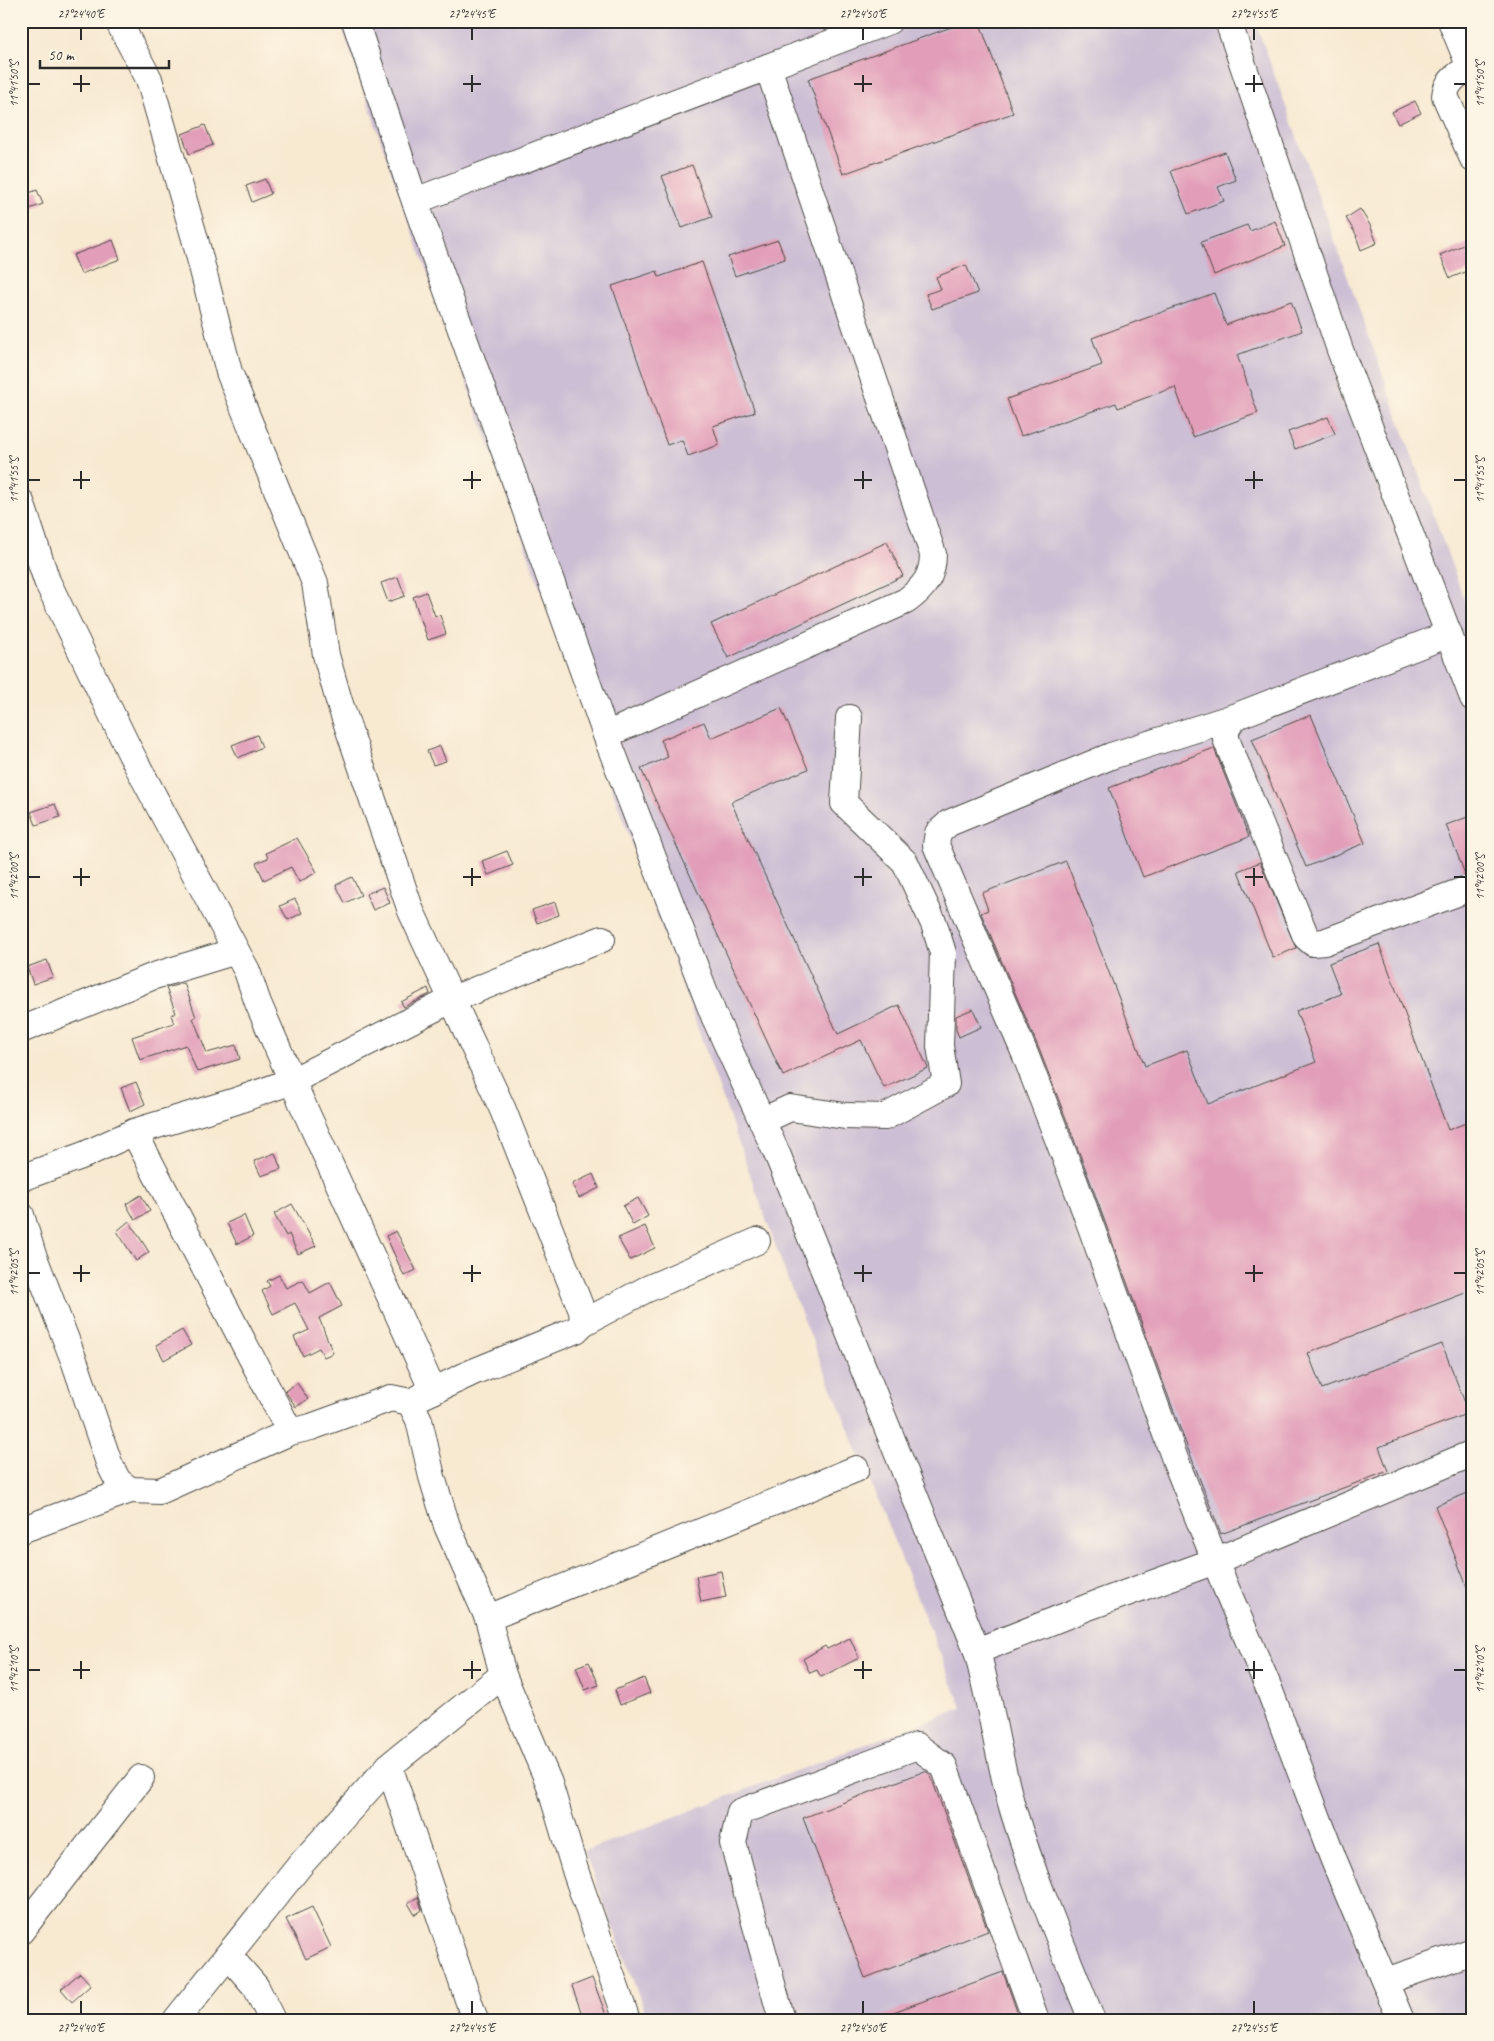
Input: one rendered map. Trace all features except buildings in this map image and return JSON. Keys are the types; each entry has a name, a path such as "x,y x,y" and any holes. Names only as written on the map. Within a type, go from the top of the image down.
{"street":[{"path":"118,21 149,79 195,239 229,372 316,583 326,655 351,737 411,911 504,1110 582,1312 582,1324"},
{"path":"354,21 415,201 606,735 714,1016 762,1121 977,1651 985,1683 997,1752 1014,1811 1045,1902 1092,2020"},
{"path":"415,201 889,21"},
{"path":"1228,21 1340,350 1473,698"},
{"path":"1451,21 1472,66 1453,79 1446,88 1446,96 1473,159"},
{"path":"606,735 906,601 921,590 932,571 933,554 768,67"},
{"path":"21,502 51,590 130,752 247,971 258,1003 292,1081 433,1391"},
{"path":"1401,2020 1333,1858 1268,1686 1215,1560 1152,1397 1075,1183 1025,1054 936,845 938,834 949,823 1111,756 1234,717 1448,634"},
{"path":"1234,717 1226,730 1226,739 1306,937 1313,943 1324,942 1473,887"},
{"path":"762,1121 790,1108 845,1116 885,1117 946,1084 940,1046 943,953 934,924 905,862 844,804 849,718"},
{"path":"21,1178 84,1155 134,1132 236,1101 292,1081 452,999 602,939"},
{"path":"21,1030 154,976 236,951"},
{"path":"134,1132 290,1432"},
{"path":"21,1215 32,1252 75,1363 109,1462 118,1481 130,1490"},
{"path":"21,1530 130,1490 160,1491 290,1432 311,1427 391,1398 410,1402 473,1372 576,1330 582,1324 645,1290 757,1241"},
{"path":"410,1402 419,1420 432,1477 447,1526 488,1618 503,1675 549,1783 576,1873 627,2020"},
{"path":"977,1651 1215,1560 1473,1453"},
{"path":"488,1618 856,1468"},
{"path":"176,2020 300,1864 390,1766 503,1675"},
{"path":"782,2020 733,1844 740,1812 917,1746 944,1766 1036,2020"},
{"path":"390,1766 475,2020"},
{"path":"21,1930 141,1778"},
{"path":"1386,1981 1473,1951"},
{"path":"228,1955 256,1987 272,2020"}],"shaded area":[{"path":"340,21 1255,21 1473,624 1473,2020 648,2020 584,1851 962,1708 787,1278 401,199"}]}
